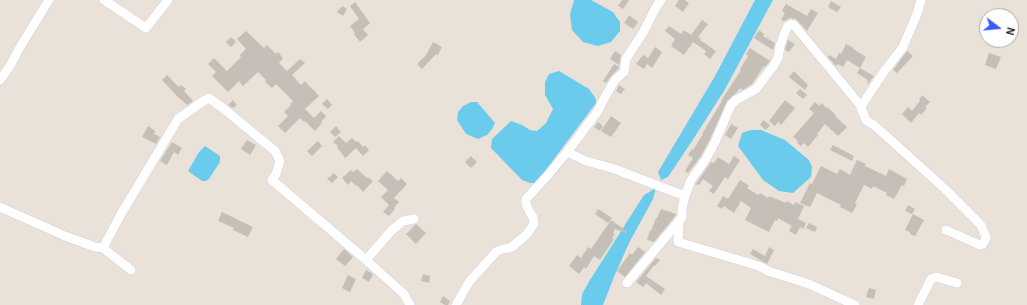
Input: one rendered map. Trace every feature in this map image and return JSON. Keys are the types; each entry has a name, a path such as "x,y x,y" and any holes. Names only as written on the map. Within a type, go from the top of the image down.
{"street":[{"path":"0,80 10,66 49,0"},
{"path":"104,0 146,28 168,0"},
{"path":"456,305 469,282 496,252 512,247 532,228 534,220 526,204 526,199 567,152 598,111 615,80 624,72 626,58 644,31 654,10 661,0"},
{"path":"861,106 903,46 917,14 921,0"},
{"path":"627,283 682,217 685,196 691,180 706,159 731,105 736,100 756,89 761,83 778,58 785,32 791,24 794,25 811,44 857,103 861,106 866,120 875,126 945,189 980,225 986,237 983,244 980,245 946,230"},
{"path":"103,248 128,202 178,118 209,98 275,151 280,161 276,174 272,180 404,294 410,305"},
{"path":"567,152 586,161 612,168 685,196"},
{"path":"0,207 95,247 103,248 132,270"},
{"path":"366,260 391,230 403,221 414,219"},
{"path":"679,221 678,242 759,266 768,271 809,284 855,305"},
{"path":"918,305 931,279 936,277 957,283"}],"water":[{"path":"574,0 591,0 613,12 620,22 620,31 611,42 598,46 583,42 572,30 570,14"},
{"path":"755,0 773,0 724,91 668,177 661,180 658,172 715,76"},
{"path":"559,71 589,89 596,99 596,103 536,183 530,183 522,180 491,148 492,139 511,121 530,130 537,131 546,123 553,109 545,95 545,82 549,74"},
{"path":"471,102 477,102 495,123 487,135 478,139 466,134 457,120 458,112 463,106"},
{"path":"751,130 761,130 785,140 809,160 812,167 811,177 793,193 779,191 763,180 738,146 742,133"},
{"path":"205,146 220,156 220,162 209,179 202,181 188,171 199,152"},
{"path":"656,188 653,199 629,243 603,305 581,305 582,294 590,280 644,195"}],"building":[{"path":"622,0 629,0 623,9 618,6"},
{"path":"679,0 685,0 689,3 683,12 675,6"},
{"path":"831,1 841,7 837,12 828,7"},
{"path":"355,2 370,23 363,29 368,35 360,42 350,26 359,19 350,6"},
{"path":"786,4 807,16 811,9 818,13 807,31 796,19 790,18 784,21 781,20 785,13 782,11"},
{"path":"342,6 347,9 343,16 337,12"},
{"path":"629,15 638,22 633,29 624,23"},
{"path":"702,20 708,24 698,37 716,51 710,59 704,54 706,51 693,42 684,55 671,46 675,39 665,31 669,26 681,34 684,30 691,35"},
{"path":"759,30 764,34 763,36 775,43 773,50 754,38"},
{"path":"246,31 264,48 267,45 276,54 278,52 283,58 279,63 287,71 300,59 305,63 292,75 301,85 305,81 319,96 305,109 314,118 321,111 326,116 315,131 300,118 285,133 278,126 288,116 284,112 293,101 276,84 272,88 265,82 266,80 258,72 243,86 239,81 228,92 212,76 216,72 208,64 214,58 227,71 241,57 240,55 246,49 237,39"},
{"path":"231,37 236,42 231,47 226,42"},
{"path":"788,40 795,44 789,52 785,50"},
{"path":"433,42 442,47 438,55 436,54 422,69 417,64 426,55"},
{"path":"846,44 866,57 860,68 847,60 843,67 838,64 836,66 828,57 829,55 836,59 839,53 841,54"},
{"path":"655,47 662,52 652,68 647,64 644,69 636,64 643,55 648,58"},
{"path":"750,48 770,61 765,67 764,66 752,84 743,90 740,88 727,101 701,156 688,173 685,171 693,158 688,155 703,134 721,101 741,70 740,69 748,56 746,54"},
{"path":"615,51 621,55 619,65 610,59"},
{"path":"907,51 913,56 897,73 893,70"},
{"path":"989,53 1001,57 996,69 985,65"},
{"path":"614,64 619,67 606,83 603,81"},
{"path":"860,68 874,76 868,84 868,80 857,73"},
{"path":"794,71 808,85 805,90 789,77"},
{"path":"167,75 179,87 181,85 186,89 184,91 193,101 187,105 178,97 162,80"},
{"path":"619,85 625,89 621,94 616,91"},
{"path":"800,89 807,95 803,99 796,93"},
{"path":"922,95 930,102 925,107 927,108 921,115 919,113 911,123 902,114 908,107 912,111 920,101 919,100"},
{"path":"327,99 332,105 328,109 322,104"},
{"path":"233,100 237,105 233,108 228,105"},
{"path":"785,100 795,108 781,125 778,122 775,126 769,121"},
{"path":"815,102 819,106 822,103 847,127 838,136 825,124 808,147 804,143 801,146 793,137 814,113 809,109"},
{"path":"611,116 621,123 611,137 601,131"},
{"path":"763,120 770,125 766,130 760,125"},
{"path":"598,122 603,126 600,131 594,127"},
{"path":"731,124 738,128 731,139 725,135"},
{"path":"148,126 155,131 154,134 160,137 156,144 142,137"},
{"path":"336,126 341,132 335,137 330,132"},
{"path":"339,136 346,143 352,138 356,142 358,141 363,147 365,145 369,150 363,156 356,148 345,158 337,147 338,146 333,142"},
{"path":"247,140 256,145 250,155 241,149"},
{"path":"318,141 322,146 312,156 307,151"},
{"path":"172,142 182,148 178,155 174,152 167,165 160,161"},
{"path":"833,145 854,156 852,161 830,150"},
{"path":"471,156 477,162 471,168 465,162"},
{"path":"734,156 740,160 728,179 725,177 714,194 709,191 713,186 703,179 699,185 696,184 711,162 714,163 718,157 729,164"},
{"path":"857,160 866,164 865,166 886,176 889,169 907,179 904,186 902,185 894,199 886,195 887,193 873,186 872,189 864,185 852,213 840,207 841,205 817,193 810,207 800,203 821,166 837,174 840,169 850,175"},
{"path":"357,169 373,181 363,192 351,181 348,185 342,178 351,170 353,172"},
{"path":"387,171 398,181 401,178 407,184 394,198 399,202 389,216 383,212 389,205 381,197 388,190 378,181"},
{"path":"334,173 338,177 332,183 327,179"},
{"path":"740,180 749,186 747,188 758,195 760,193 768,198 769,196 786,203 787,201 794,205 795,202 804,206 798,219 806,223 803,229 800,227 796,235 789,231 792,226 778,218 777,221 775,220 769,232 745,220 751,208 741,201 734,213 724,206 722,209 717,206 723,196 728,199"},
{"path":"908,205 915,209 912,214 905,211"},
{"path":"598,209 612,218 608,223 595,214"},
{"path":"661,209 676,215 654,242 647,240 650,230 651,231"},
{"path":"222,212 253,227 248,237 233,230 234,228 218,221"},
{"path":"913,214 924,220 915,236 905,230"},
{"path":"611,220 627,231 626,233 612,228 615,230 613,233 615,234 612,238 614,239 600,260 594,256 586,269 584,267 579,274 569,266 577,255 581,258 588,247 591,249"},
{"path":"809,223 817,227 815,232 806,228"},
{"path":"416,224 426,233 416,244 406,234"},
{"path":"638,247 645,252 625,277 617,271 630,253 632,255"},
{"path":"769,247 774,250 767,264 750,254 753,249 765,256"},
{"path":"344,249 353,257 345,266 336,259"},
{"path":"656,258 660,260 655,266 654,265 646,276 665,289 661,295 646,283 643,287 636,282"},
{"path":"366,270 373,274 369,282 362,278"},
{"path":"423,274 430,276 429,283 421,281"},
{"path":"348,275 356,279 350,292 342,288"},
{"path":"869,288 876,290 874,299 866,297"},
{"path":"443,296 450,301 448,305 440,302"}]}
